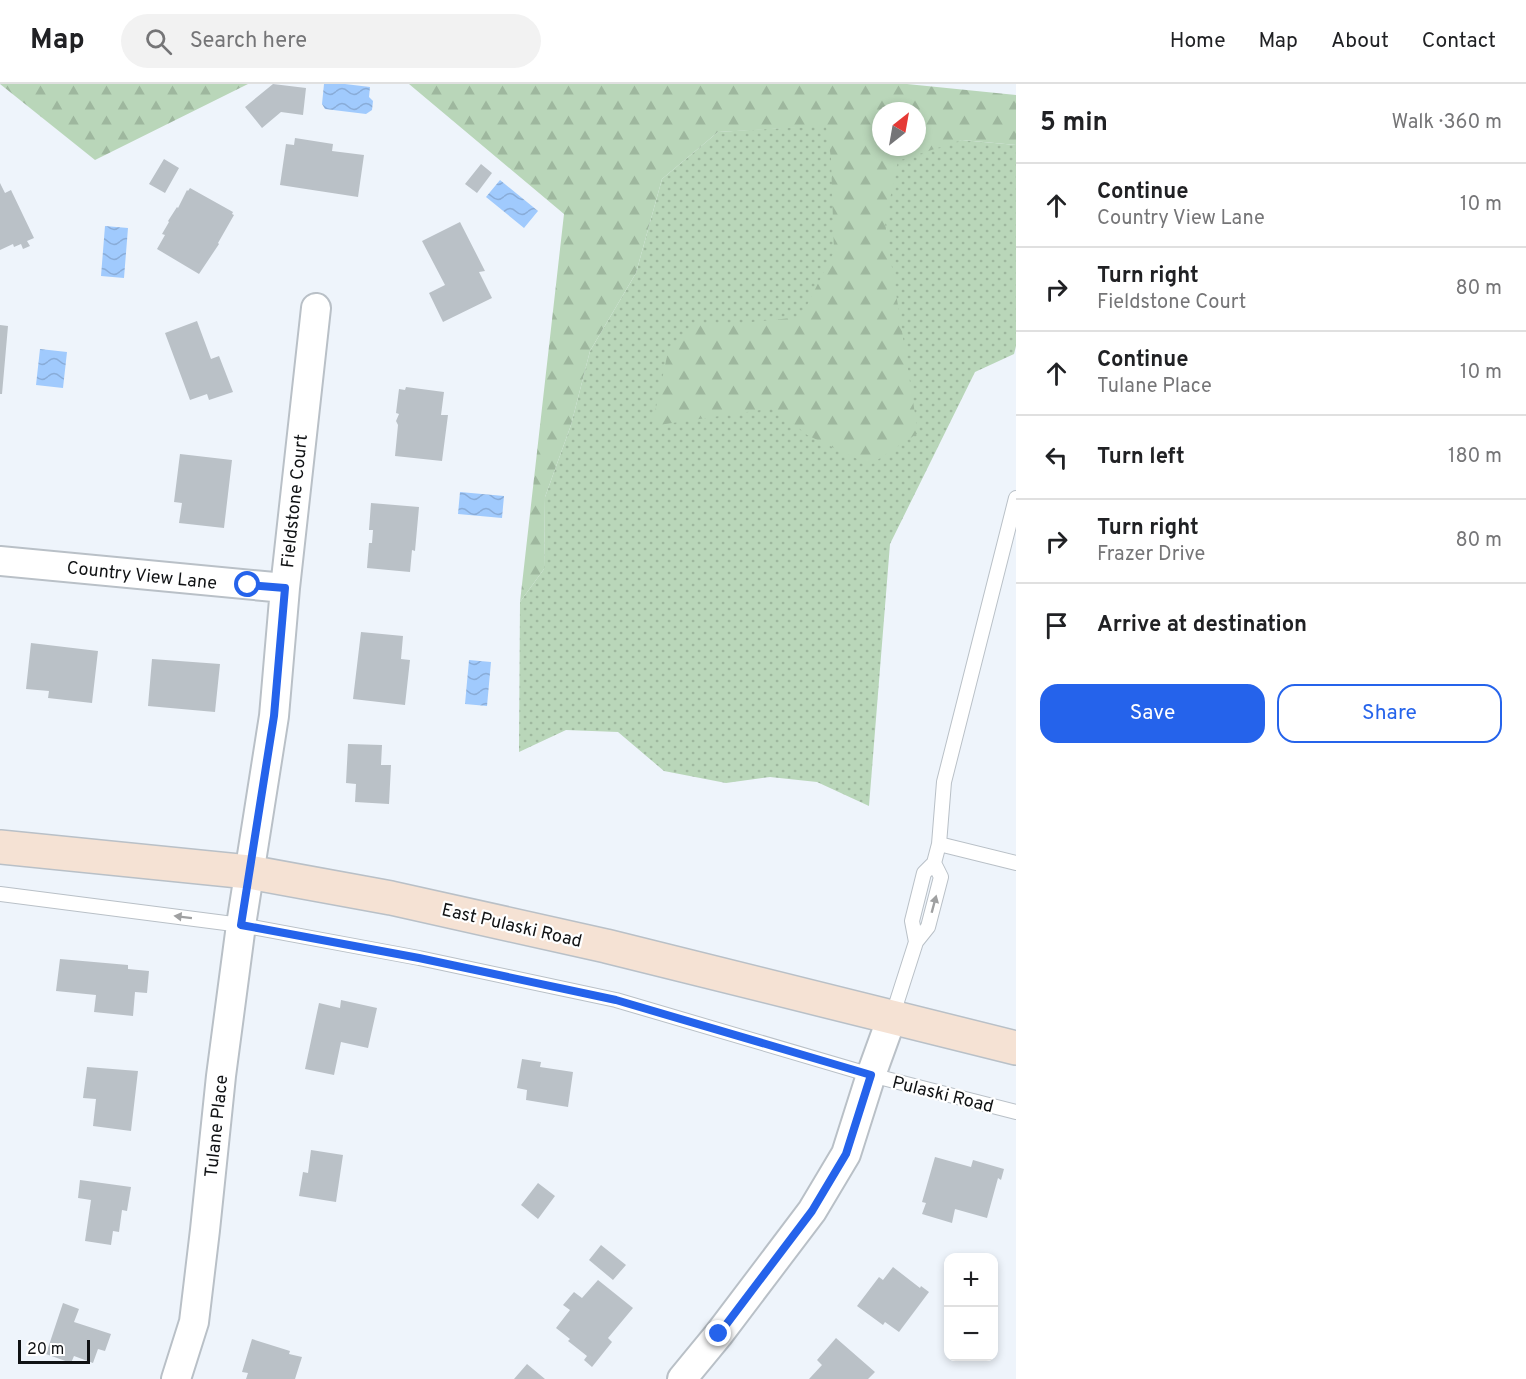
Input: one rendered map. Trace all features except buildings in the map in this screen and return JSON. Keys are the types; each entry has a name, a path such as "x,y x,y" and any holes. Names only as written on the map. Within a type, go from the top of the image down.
{"main road":[{"name":"East Pulaski Road","path":"0,847 249,872 392,898 617,949 1016,1048"}],"street":[{"name":"Fieldstone Court","path":"249,872 274,716 285,588 316,308"},
{"name":"Country View Lane","path":"0,561 285,588"},
{"name":"Tulane Place","path":"176,1379 194,1322 221,1076 249,872"},
{"path":"682,1379 812,1211 846,1154 892,1017"}],"lane":[{"path":"892,1017 916,942 928,927 942,877 934,863 939,844 944,782 1016,498"},
{"path":"939,844 1016,862"},
{"name":"Pulaski Road","path":"0,894 241,925 419,958 616,1000 871,1075 1016,1112"}],"green space":[{"path":"0,84 248,84 95,160"},
{"path":"409,84 907,84 1016,95 1016,145 962,140 926,152 926,102 872,102 872,156 913,156 898,161 885,223 918,433 870,465 807,435 775,408 652,426 669,347 695,325 733,324 801,317 834,252 831,158 826,126 718,132 662,179 636,273 590,351 571,425 545,497 544,569 520,602 564,214"},
{"path":"826,125 872,143 872,156 926,156 926,146 962,140 1016,145 1016,346 1014,354 975,372 890,544 869,806 817,782 770,777 726,783 664,771 618,732 566,730 519,752 520,602 544,569 545,497 571,425 590,351 636,273 662,179 718,132"}],"water":[{"path":"324,84 370,87 369,97 373,101 372,110 366,114 325,109 322,104"},
{"path":"500,180 538,211 524,228 486,197"},
{"path":"105,226 128,228 124,278 101,276"},
{"path":"40,349 67,352 63,388 36,385"},
{"path":"460,492 504,496 502,518 458,514"},
{"path":"469,660 491,662 487,706 465,704"}],"route":[{"path":"248,585 285,588 274,716 241,925 419,958 616,1000 871,1075 846,1154 812,1211 719,1334"}]}
